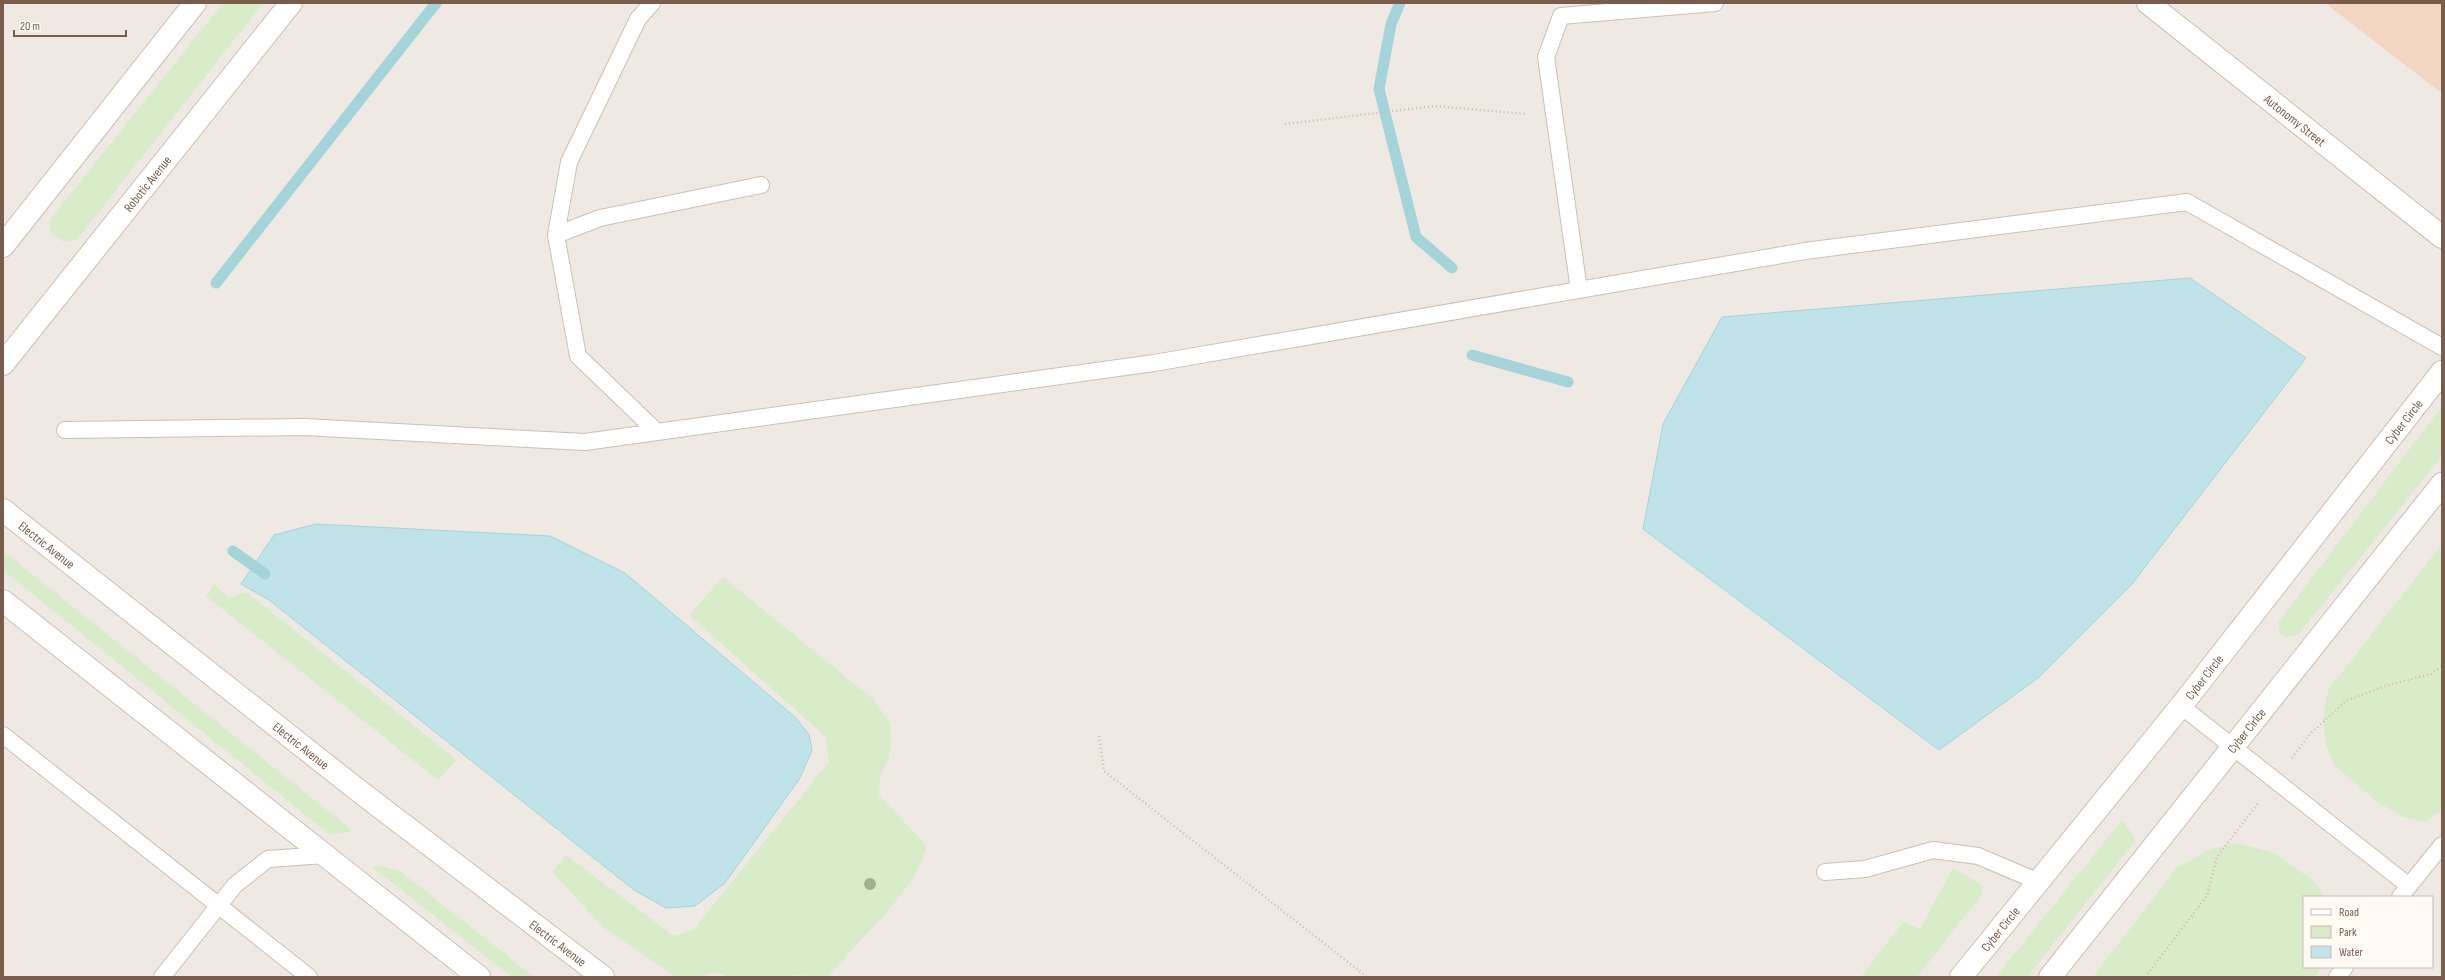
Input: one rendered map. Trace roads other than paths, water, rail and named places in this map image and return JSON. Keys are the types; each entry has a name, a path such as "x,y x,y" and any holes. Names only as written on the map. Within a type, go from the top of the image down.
{"street":[{"path":"3,246 195,3"},
{"name":"Robotic Avenue","path":"3,364 290,3"},
{"name":"Autonomy Street","path":"2148,3 2442,237"},
{"name":"Cyber Circle","path":"1961,977 2181,706 2442,372"},
{"name":"Cyber Cirlce","path":"2050,977 2442,484"},
{"name":"Electric Avenue","path":"3,510 353,786 603,977"},
{"path":"3,601 479,977"}],"lane":[{"path":"652,3 638,19 569,162 556,235 578,356 657,432"},
{"path":"1579,290 1546,57 1560,16 1714,3"},
{"path":"556,235 600,218 761,185"},
{"path":"65,430 304,427 585,442 1154,363 1806,251 2187,202 2442,347"},
{"path":"2181,706 2405,891 2442,845"},
{"path":"3,735 220,905 309,977"},
{"path":"1825,872 1865,869 1933,850 1978,856 2038,882"},
{"path":"162,977 235,885 268,859 325,855"},
{"path":"2337,977 2344,968"}],"water":[{"path":"2190,278 2306,358 2132,584 2038,678 1939,750 1643,529 1663,424 1722,317"},
{"path":"316,524 550,536 625,573 796,718 809,735 812,750 800,778 725,883 695,906 666,908 634,890 269,600 241,584 274,535"}],"waterway":[{"path":"216,283 436,3"},
{"path":"1400,3 1391,24 1379,89 1416,237 1452,268"},
{"path":"1472,355 1568,382"},
{"path":"233,551 265,574"}]}
